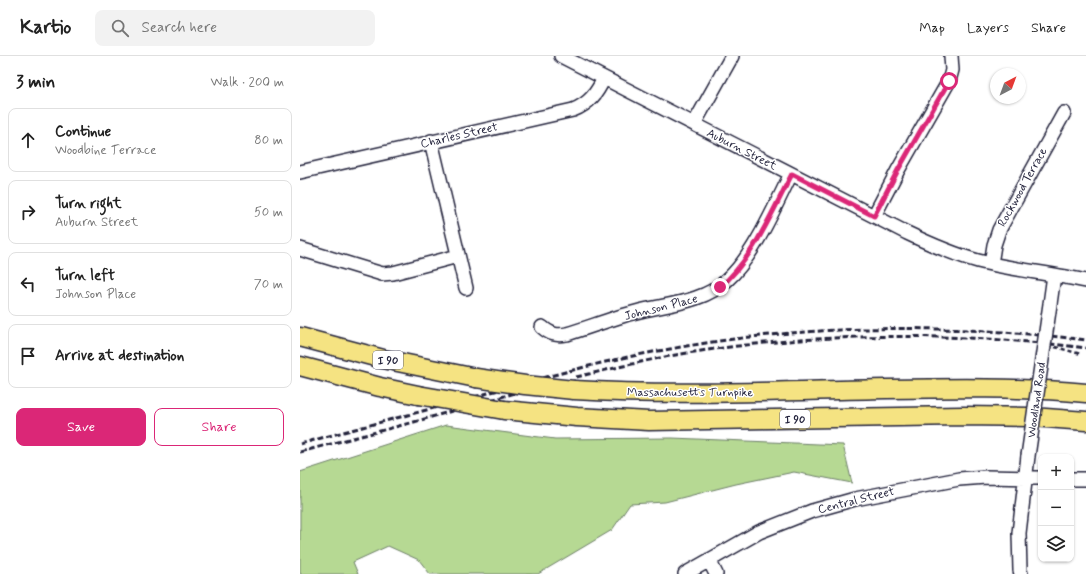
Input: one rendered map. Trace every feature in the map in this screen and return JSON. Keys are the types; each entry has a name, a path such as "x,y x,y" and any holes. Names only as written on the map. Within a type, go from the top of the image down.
{"highway":[{"name":"Massachusetts Turnpike","path":"300,337 360,354 476,378 574,390 689,393 991,388 1086,393"},
{"name":"I 90","path":"300,366 380,387 418,395 504,410 577,417 649,421 962,416 1032,417 1086,421"}],"street":[{"name":"Auburn Street","path":"561,56 937,247 966,258 991,264 1086,281"},
{"path":"694,124 732,56"},
{"path":"874,216 898,170 949,81 952,70 951,56"},
{"name":"Charles Street","path":"300,172 580,107 592,98 604,78"},
{"name":"Rockwood Terrace","path":"991,264 994,245 999,230 1064,113"},
{"path":"431,142 466,288"},
{"name":"Johnson Place","path":"542,327 556,335 566,334 629,314 694,299 712,292 731,277 748,255 792,174"},
{"path":"300,249 382,274 393,274 458,256"},
{"name":"Woodland Road","path":"1021,574 1019,533 1025,478 1054,275"},
{"name":"Central Street","path":"686,574 759,532 812,511 855,499 959,479 986,477 1038,478"},
{"path":"1074,479 1086,479"},
{"path":"710,560 716,574"}],"path":[{"path":"1053,346 1081,354"}],"green space":[{"path":"446,425 555,439 672,438 843,445 852,483 794,472 736,484 665,502 630,504 612,530 538,574 430,574 419,560 388,546 353,562 358,574 300,574 300,472"}],"railway":[{"path":"300,444 590,366 643,354 722,341 773,335 878,329 982,331 1034,334 1086,340"},
{"path":"576,377 670,356 773,342 825,338 930,337 1034,342 1086,348"},
{"path":"300,452 414,422 543,385"}],"route":[{"path":"720,287 734,273 748,255 792,174 874,216 891,182 949,81"}]}
